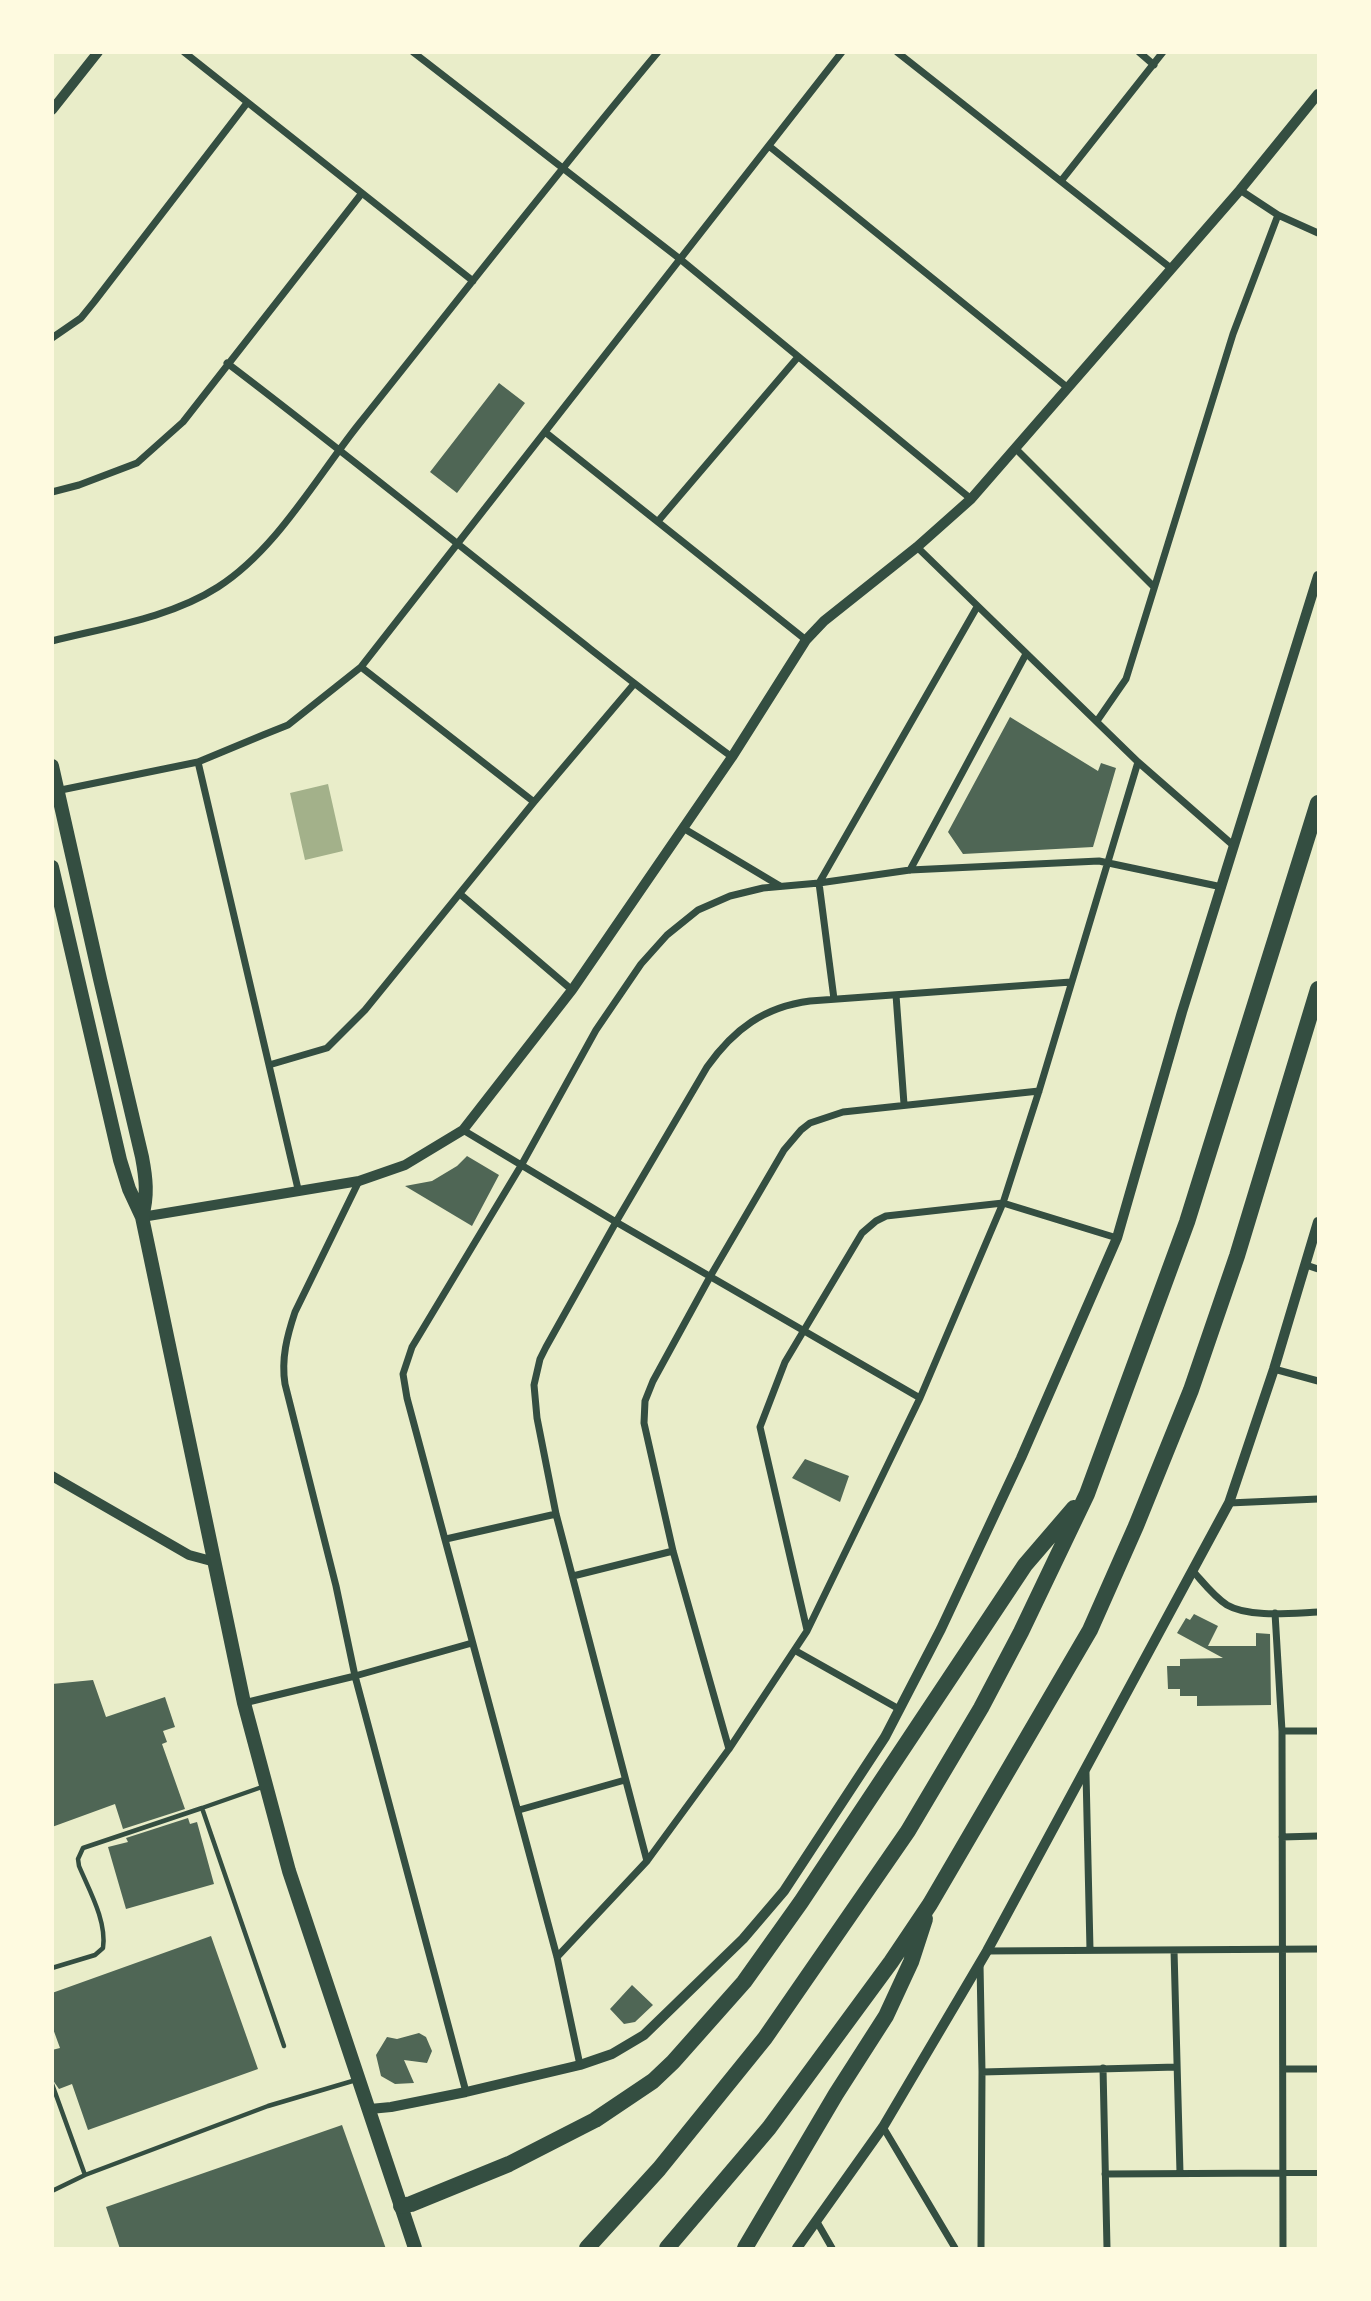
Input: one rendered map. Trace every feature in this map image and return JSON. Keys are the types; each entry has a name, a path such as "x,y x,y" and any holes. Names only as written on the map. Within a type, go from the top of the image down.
{"highway":[{"path":"587,2249 659,2169 765,2038 908,1831 981,1708 1021,1632 1087,1494 1187,1222 1318,803"},
{"path":"667,2249 801,2086 930,1903 1090,1630 1191,1390 1233,1268 1318,989"},
{"path":"401,2206 509,2164 586,2125 625,2102 673,2062 744,1982 801,1902 1025,1565 1087,1494"},
{"path":"745,2249 836,2094 886,2016 911,1962 930,1903"}],"main road":[{"path":"52,766 55,792 142,1157 147,1184 142,1217"},
{"path":"52,867 58,920 128,1189 142,1217 244,1703 289,1871 415,2249"}],"street":[{"path":"52,110 98,52"},
{"path":"184,52 472,281"},
{"path":"413,52 680,260 971,499"},
{"path":"55,792 198,762 288,725 361,667 842,52"},
{"path":"897,52 1172,269"},
{"path":"1139,52 1154,65"},
{"path":"1061,181 1163,52"},
{"path":"52,641 159,613 190,602 217,588 265,548 472,281 654,54"},
{"path":"142,1217 359,1181 405,1165 463,1130 572,990 732,757 806,640 824,621 917,547 971,499 1240,190 1318,94"},
{"path":"52,338 80,318 94,302 247,103"},
{"path":"769,146 1068,388"},
{"path":"1240,190 1278,215 1318,233"},
{"path":"52,492 137,463 183,422 362,194"},
{"path":"1097,721 1126,678 1233,334 1278,215"},
{"path":"659,520 798,356"},
{"path":"227,363 340,449 634,684 732,757"},
{"path":"545,432 659,520 806,640"},
{"path":"1015,449 1154,587"},
{"path":"917,547 1138,762 1234,846"},
{"path":"370,2109 466,2092 580,2065 612,2054 644,2035 743,1940 784,1891 885,1737 941,1629 1015,1470 1117,1238 1182,1012 1318,576"},
{"path":"834,999 819,883 977,607"},
{"path":"909,870 1026,654"},
{"path":"361,667 534,802"},
{"path":"270,1065 327,1048 365,1010 634,684"},
{"path":"198,762 298,1189"},
{"path":"557,1958 647,1861 729,1749 807,1631 920,1398 1003,1203 1138,762"},
{"path":"683,828 781,886"},
{"path":"580,2065 557,1958 519,1810 407,1398 403,1374 412,1347 522,1164 596,1030 640,964 690,915 714,902 739,894 909,870 1107,863 1222,887"},
{"path":"460,894 572,990"},
{"path":"647,1861 556,1514 534,1402 536,1372 545,1347 707,1067 732,1036 752,1020 793,1004 834,999 1071,982"},
{"path":"895,995 904,1104"},
{"path":"729,1749 673,1551 644,1423 645,1401 653,1381 710,1275 783,1150 800,1130 819,1118 836,1114 904,1104 1039,1091"},
{"path":"463,1130 615,1222 920,1398"},
{"path":"359,1181 295,1312 287,1335 282,1366 336,1586 355,1676 466,2092"},
{"path":"807,1631 761,1427 785,1362 862,1233 876,1221 896,1214 1003,1203 1117,1238"},
{"path":"797,2249 883,2127 980,1964 1229,1503 1274,1369 1318,1222"},
{"path":"1306,1265 1318,1269"},
{"path":"1274,1369 1318,1381"},
{"path":"52,1476 188,1555 215,1562"},
{"path":"1229,1503 1318,1499"},
{"path":"446,1539 556,1514"},
{"path":"573,1576 673,1551"},
{"path":"1192,1570 1217,1598 1241,1611 1318,1612"},
{"path":"1275,1613 1282,1731 1283,2249"},
{"path":"244,1703 355,1676 472,1643"},
{"path":"796,1651 899,1709"},
{"path":"1282,1731 1318,1731"},
{"path":"1086,1768 1090,1950"},
{"path":"519,1810 625,1780"},
{"path":"1282,1837 1318,1836"},
{"path":"1174,1950 1180,2173"},
{"path":"987,1951 1318,1950"},
{"path":"980,1964 981,2249"},
{"path":"1103,2067 1107,2249"},
{"path":"982,2072 1177,2067"},
{"path":"1284,2069 1318,2069"},
{"path":"883,2127 955,2249"},
{"path":"1105,2174 1318,2174"},
{"path":"817,2222 832,2249"}],"lane":[{"path":"52,1968 95,1955 103,1948 105,1938 102,1925 79,1866 79,1853 83,1848 266,1785"},
{"path":"202,1808 284,2046"},
{"path":"52,2191 85,2175 268,2106 360,2078"},
{"path":"52,2084 85,2175"}],"shaded area":[{"path":"328,784 343,851 305,860 290,793"}],"building":[{"path":"499,383 525,403 457,493 430,472"},
{"path":"1010,717 1098,771 1101,763 1116,768 1093,847 963,854 948,832"},
{"path":"467,1156 499,1175 472,1226 405,1186 432,1181 457,1166"},
{"path":"805,1459 849,1476 840,1502 792,1478"},
{"path":"1194,1614 1218,1626 1208,1646 1256,1646 1256,1633 1270,1634 1271,1705 1197,1706 1197,1696 1180,1696 1180,1689 1168,1689 1167,1666 1180,1666 1180,1659 1223,1658 1177,1633 1186,1618 1190,1620"},
{"path":"93,1680 106,1717 165,1697 175,1727 163,1731 167,1742 162,1744 185,1809 123,1829 115,1804 52,1827 52,1684"},
{"path":"188,1818 190,1824 197,1822 214,1884 126,1909 108,1847 128,1842 126,1838"},
{"path":"211,1936 258,2069 88,2130 72,2084 59,2089 52,2079 52,2050 60,2048 52,2026 52,1993"},
{"path":"632,1985 653,2005 635,2022 624,2024 610,2009"},
{"path":"419,2033 426,2037 432,2051 427,2063 404,2060 414,2083 395,2084 381,2076 376,2055 387,2037 397,2039"},
{"path":"342,2125 386,2249 120,2249 106,2207"}]}
